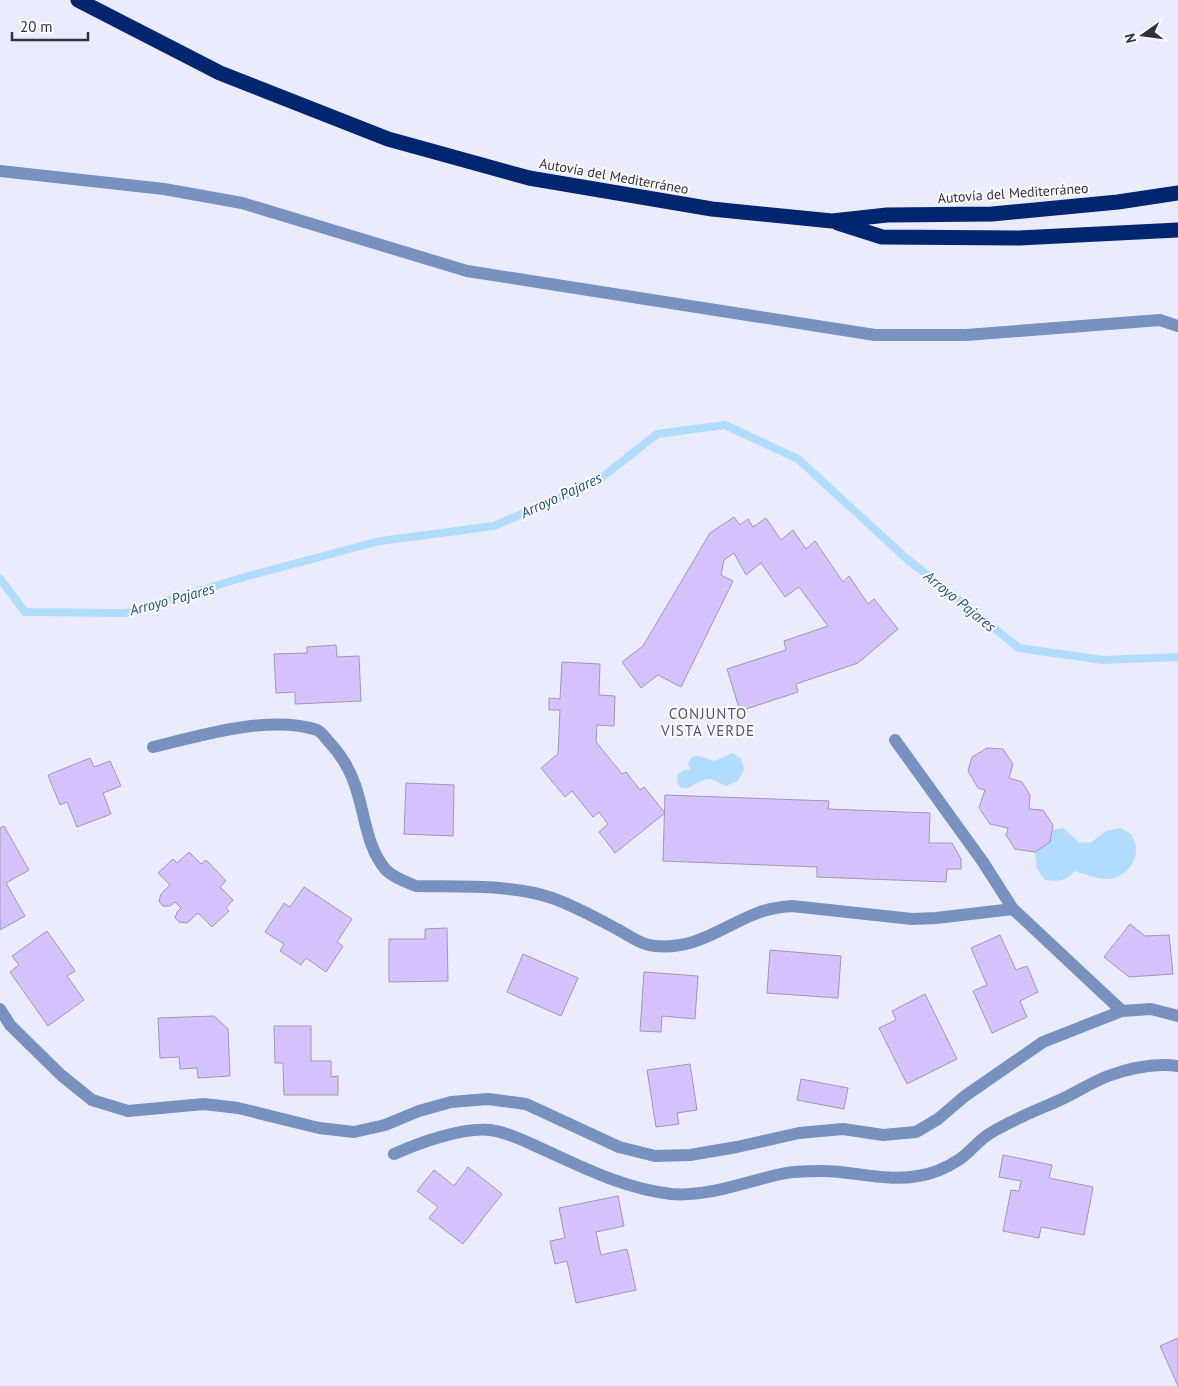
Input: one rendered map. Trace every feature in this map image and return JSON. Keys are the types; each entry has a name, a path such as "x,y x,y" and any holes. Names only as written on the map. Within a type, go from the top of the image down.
{"highway":[{"name":"Autovía del Mediterráneo","path":"78,0 220,73 388,140 529,178 712,210 832,221 887,215 992,214 1118,202 1178,193"},
{"path":"832,221 882,237 1019,238 1178,230"}],"street":[{"path":"0,171 164,189 242,203 467,271 874,335 966,335 1160,320 1178,326"},
{"path":"153,747 198,736 256,726 292,725 319,731 340,754 355,785 366,827 377,856 387,871 401,880 416,886 520,890 552,898 653,946 674,947 694,943 772,908 792,906 912,919 1013,909"},
{"path":"895,740 983,862 1013,909 1122,1011"},
{"path":"0,1009 10,1025 61,1075 92,1100 128,1111 204,1104 238,1108 319,1128 354,1132 385,1125 419,1111 451,1102 488,1099 526,1104 618,1147 655,1156 690,1155 799,1133 844,1130 883,1135 916,1132 938,1119 964,1096 1043,1042 1122,1011 1151,1009 1178,1016"},
{"path":"394,1154 415,1144 442,1137 465,1132 489,1130 510,1135 604,1177 648,1190 671,1194 719,1190 783,1174 807,1172 823,1171 896,1178 918,1176 941,1169 961,1158 986,1136 1016,1118 1062,1099 1108,1076 1165,1064 1178,1066"}],"water":[{"path":"733,753 741,759 744,769 738,781 726,786 708,779 688,788 680,787 677,781 678,774 684,770 690,770 688,763 692,757 699,756 714,761"},
{"path":"1063,828 1079,842 1090,843 1106,831 1120,828 1132,836 1136,851 1135,859 1126,871 1120,876 1113,878 1105,879 1075,871 1062,880 1045,880 1037,869 1035,852 1050,842 1052,830"}],"building":[{"path":"734,517 740,525 748,519 753,527 766,518 781,540 793,530 806,549 815,541 843,582 849,576 868,604 874,599 898,629 858,663 796,684 798,692 740,711 727,669 786,650 784,641 828,626 799,587 785,597 761,563 746,575 734,553 724,560 721,575 733,581 681,687 658,675 641,688 622,662 643,646 710,533"},
{"path":"336,645 337,657 359,656 361,701 295,704 295,692 276,693 274,654 307,653 307,647"},
{"path":"562,662 600,664 599,695 615,696 614,726 597,725 596,742 622,774 626,772 640,790 644,787 665,813 615,853 599,832 608,824 599,812 593,817 572,791 565,797 541,768 558,754 560,710 549,710 549,698 560,699"},
{"path":"987,748 1003,749 1013,764 1009,778 1022,782 1030,795 1029,809 1043,810 1053,825 1050,842 1035,852 1015,849 1006,835 1008,828 990,824 979,808 985,790 978,788 968,771 972,757"},
{"path":"90,758 94,767 110,761 121,786 103,793 111,814 77,827 67,802 60,805 48,775"},
{"path":"406,783 454,785 453,836 404,834"},
{"path":"665,795 829,801 828,809 930,813 929,843 952,843 961,859 961,869 947,869 946,882 817,877 817,867 663,861"},
{"path":"4,826 29,870 6,883 25,916 0,930 0,828"},
{"path":"189,852 201,864 206,860 226,881 220,887 233,900 226,908 229,911 212,927 198,913 187,923 179,922 175,918 181,908 175,902 170,906 163,906 159,901 161,894 170,885 158,873 173,859 177,863"},
{"path":"304,887 352,919 337,942 343,946 326,972 306,958 301,965 280,951 284,944 265,932 284,903 290,907"},
{"path":"1130,924 1145,936 1169,935 1173,974 1129,977 1104,957"},
{"path":"447,928 448,981 389,982 389,939 425,939 425,929"},
{"path":"47,931 75,971 67,976 84,1000 48,1026 10,972 19,965 12,956"},
{"path":"1000,935 1016,970 1027,966 1038,992 1020,1001 1027,1017 992,1033 973,991 987,985 971,948"},
{"path":"770,950 841,956 838,998 767,993"},
{"path":"523,954 578,978 561,1016 507,992"},
{"path":"644,972 698,976 695,1019 662,1016 661,1032 640,1031"},
{"path":"925,994 957,1059 907,1084 879,1028 896,1020 892,1011"},
{"path":"214,1016 228,1029 230,1076 198,1078 197,1068 180,1069 179,1057 160,1058 158,1018"},
{"path":"274,1026 311,1026 311,1061 331,1061 331,1077 338,1076 338,1095 284,1095 283,1063 275,1063"},
{"path":"690,1064 697,1110 677,1113 679,1124 656,1127 647,1070"},
{"path":"801,1079 848,1088 844,1109 797,1100"},
{"path":"1003,1155 1052,1165 1049,1178 1093,1187 1084,1235 1041,1227 1039,1238 1003,1231 1011,1190 1019,1191 1021,1181 999,1177"},
{"path":"468,1167 502,1194 463,1244 429,1218 438,1207 417,1191 434,1170 454,1186"},
{"path":"618,1196 624,1226 596,1232 601,1255 627,1249 636,1290 576,1303 567,1261 555,1264 550,1241 565,1238 559,1208"},
{"path":"1178,1338 1178,1386 1160,1346"}],"waterway":[{"name":"Arroyo Pajares","path":"0,579 25,612 125,613 248,576 380,541 494,526 596,482 657,434 725,425 798,459 907,559 1019,648 1103,660 1178,657"}],"district":[{"name":"CONJUNTO VISTA VERDE","path":"708,722"}]}
